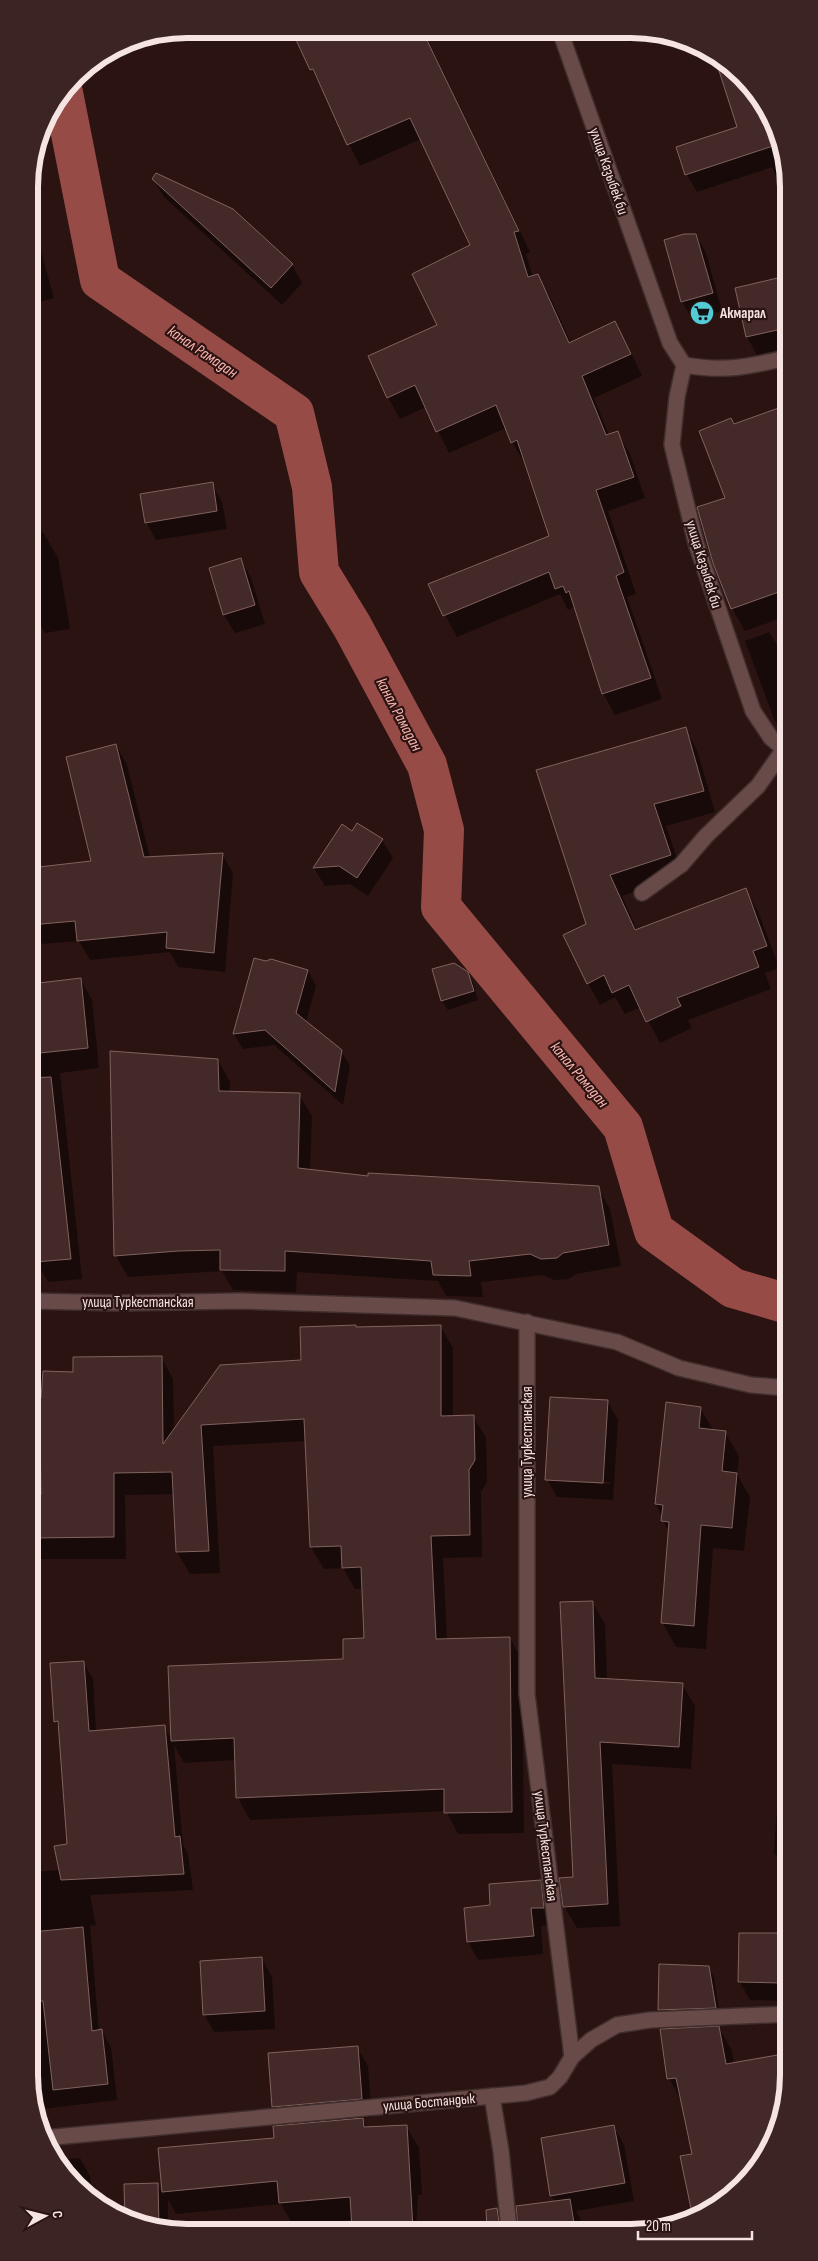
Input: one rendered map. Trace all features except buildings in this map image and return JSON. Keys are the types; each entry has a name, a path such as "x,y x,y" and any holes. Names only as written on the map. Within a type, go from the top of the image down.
{"street":[{"name":"улица Казыбек би","path":"562,37 670,343 684,365 677,397 672,445 696,543 753,711 770,738 780,746"},
{"path":"684,365 711,369 741,368 780,359"},
{"name":"улица Казыбек би","path":"642,893 681,865 706,836 758,786 780,758"},
{"name":"улица Туркестанская","path":"38,1301 120,1303 239,1301 455,1308 527,1322 527,1694 572,2057"},
{"path":"527,1322 617,1342 679,1368 751,1385 780,1387"},
{"name":"улица Бостандык","path":"51,2137 526,2093 550,2086 560,2077 572,2057 591,2040 617,2025 650,2020 780,2014"},
{"path":"492,2096 501,2151 508,2224"}],"waterway":[{"name":"канал Рамадан","path":"65,101 100,280 294,413 312,487 319,572 352,626 427,765 444,830 441,907 623,1127 654,1231 733,1288 780,1302"}],"place":[{"name":"Акмарал","path":"702,313"}]}
